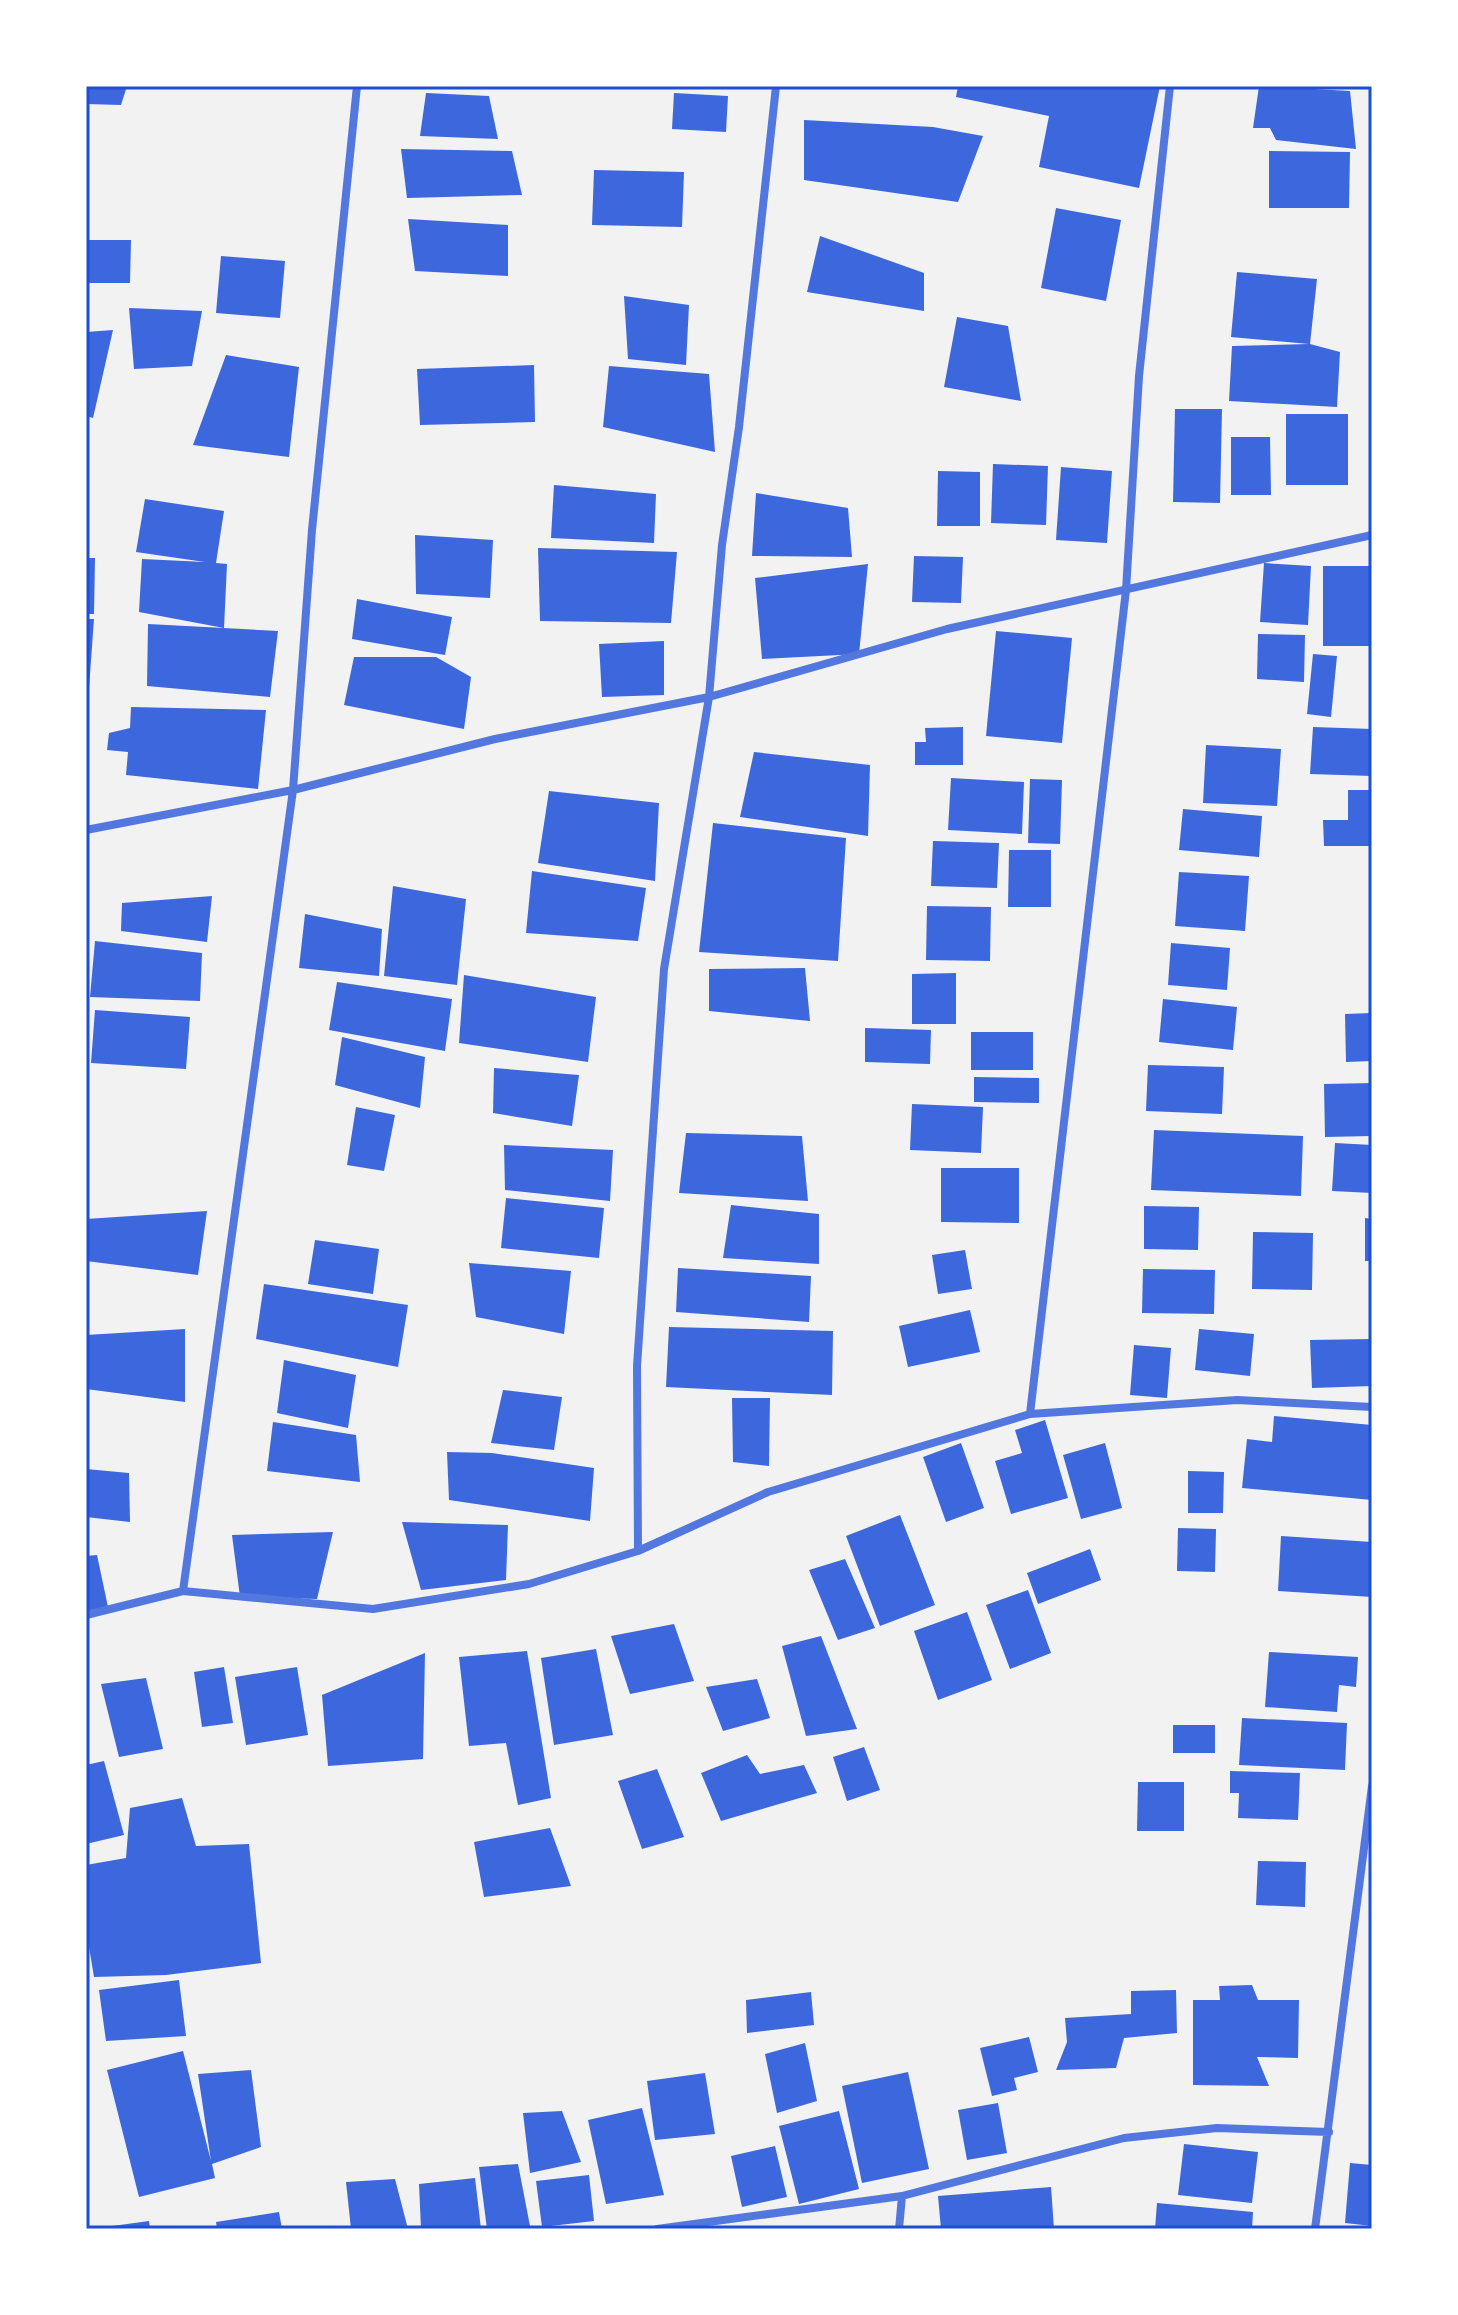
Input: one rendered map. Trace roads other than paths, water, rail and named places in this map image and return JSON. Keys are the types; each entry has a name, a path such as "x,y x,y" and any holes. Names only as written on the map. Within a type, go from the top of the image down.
{"street":[{"path":"183,1591 293,790 312,530 357,86"},
{"path":"638,1551 637,1366 664,969 709,697 722,545 739,427 776,86"},
{"path":"1030,1414 1126,590 1139,376 1170,86"},
{"path":"86,830 293,790 495,739 709,697 947,629 1372,535"},
{"path":"86,1615 183,1591 283,1603 373,1609 529,1584 638,1551 768,1492 1030,1414 1237,1400 1372,1407"},
{"path":"1315,2229 1372,1786"},
{"path":"657,2229 902,2196 1124,2138 1217,2128 1329,2132"},
{"path":"899,2229 902,2196"}]}
